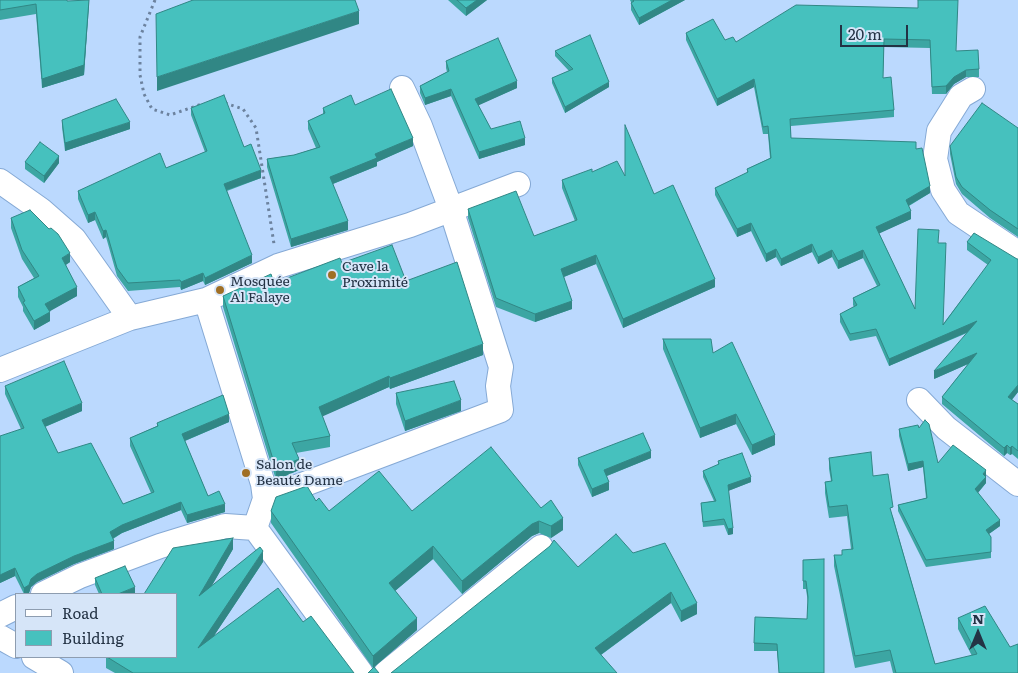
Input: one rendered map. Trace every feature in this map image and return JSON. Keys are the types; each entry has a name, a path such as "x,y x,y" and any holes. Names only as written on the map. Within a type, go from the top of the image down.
{"street":[{"path":"265,499 502,410 498,386 502,367 451,209 420,126 402,88"},
{"path":"973,89 961,96 939,131 935,159 943,190 958,213 1018,253"},
{"path":"0,181 42,210 74,240 130,318"},
{"path":"0,370 130,318 206,300 278,266 410,225 518,184"},
{"path":"206,300 264,484 265,499 255,528"},
{"path":"919,400 946,428 1018,484"},
{"path":"44,593 80,576 160,546 225,526 255,528"},
{"path":"255,528 361,673"},
{"path":"386,673 542,547"},
{"path":"0,615 15,608"},
{"path":"0,637 15,645"},
{"path":"36,658 61,673"}],"path":[{"path":"155,0 140,37 140,76 144,94 152,109 170,115 206,104"},
{"path":"220,101 242,109 256,128 278,266"}],"building":[{"path":"0,0 89,0 84,65 42,79 36,4 0,10"},
{"path":"193,0 355,0 359,11 157,77 156,14"},
{"path":"457,0 477,0 466,8"},
{"path":"633,0 672,0 639,18 631,3"},
{"path":"918,0 958,0 956,51 978,50 979,69 966,70 954,77 946,86 932,87 930,40 884,39 883,78 891,77 894,110 790,119 791,138 916,142 916,149 922,148 930,186 906,200 911,211 876,227 915,309 918,229 939,230 938,243 946,243 943,325 991,260 967,242 974,233 1018,259 1018,385 1008,397 1018,404 1018,451 1012,446 1010,448 1007,445 1004,448 942,397 977,353 934,371 977,321 889,359 876,329 850,334 840,314 857,305 853,298 880,285 863,250 838,261 832,250 818,257 812,244 781,259 776,249 766,254 751,223 737,229 715,188 748,172 747,169 771,158 768,126 763,127 754,79 717,99 686,33 713,19 725,40 733,37 736,42 796,5 918,8"},
{"path":"590,35 609,82 565,107 552,78 573,69 555,51"},
{"path":"498,38 517,81 475,99 491,129 520,121 525,138 479,152 451,89 425,98 420,86 449,71 446,61"},
{"path":"391,89 413,138 375,154 377,158 330,177 348,221 291,239 267,159 294,155 320,147 308,121 325,113 323,108 351,95 355,105"},
{"path":"224,95 244,147 251,144 261,170 224,184 252,255 205,278 203,273 181,282 180,280 128,283 117,268 106,230 103,231 95,212 88,215 78,191 160,153 166,168 207,151 191,108"},
{"path":"116,99 130,122 65,143 62,120"},
{"path":"982,103 1018,128 1018,229 990,210 962,187 956,177 950,146"},
{"path":"625,125 654,194 673,185 715,279 623,319 596,255 561,269 572,301 535,314 496,298 468,209 516,191 534,236 577,220 562,180 592,169 592,172 617,161 625,176"},
{"path":"40,142 59,156 44,176 25,162"},
{"path":"30,210 49,229 51,228 58,234 70,253 62,258 77,287 45,304 50,312 34,321 23,302 25,301 18,287 39,276 22,250 11,218"},
{"path":"392,245 406,281 457,262 483,344 390,378 389,376 319,407 330,436 292,443 299,459 276,469 223,296 271,274 274,283 340,258 342,263"},
{"path":"663,339 711,339 713,353 732,342 775,435 752,445 736,414 700,428"},
{"path":"64,361 82,403 42,420 58,453 91,443 123,504 154,492 130,438 158,426 157,423 223,395 229,414 182,434 208,496 219,491 225,504 187,515 181,502 122,525 110,532 114,541 74,556 37,574 31,579 29,585 24,588 15,568 0,575 0,436 24,428 5,386"},
{"path":"454,381 461,400 405,421 396,393"},
{"path":"925,420 929,424 938,463 953,445 986,470 983,474 986,477 975,489 1000,520 986,530 991,537 991,552 926,560 898,505 927,498 923,461 908,464 899,429 918,425 919,428"},
{"path":"643,433 651,451 604,470 609,482 592,489 578,458"},
{"path":"491,447 541,508 551,500 563,518 551,526 539,521 532,524 462,581 433,546 389,583 417,618 373,656 271,511 276,497 307,486 316,501 319,498 329,511 379,471 412,511"},
{"path":"871,452 873,476 888,474 893,507 890,508 935,664 977,654 958,618 985,606 1010,647 1018,644 1018,673 896,673 890,650 855,656 834,555 842,555 842,550 853,549 847,505 829,507 825,482 832,481 829,458"},
{"path":"742,453 751,477 728,485 733,528 728,529 724,519 703,522 701,503 716,501 703,471 719,464 718,461"},
{"path":"616,534 633,553 665,543 697,603 681,611 671,592 595,648 617,673 391,673 550,546 554,540 578,567"},
{"path":"233,538 199,596 260,547 263,551 198,648 278,588 303,622 311,616 354,673 133,673 109,658 178,658 178,593 145,593 173,548"},
{"path":"824,559 824,673 779,673 777,644 754,643 755,617 807,619 808,597 806,581 803,581 803,560"},
{"path":"125,566 135,587 120,593 102,593 95,578"},
{"path":"374,667 379,673 368,673"}],"place":[{"name":"Cave la Proximité","path":"332,275"},
{"name":"Mosquée Al Falaye","path":"220,290"},
{"name":"Salon de Beauté Dame","path":"246,473"}]}
